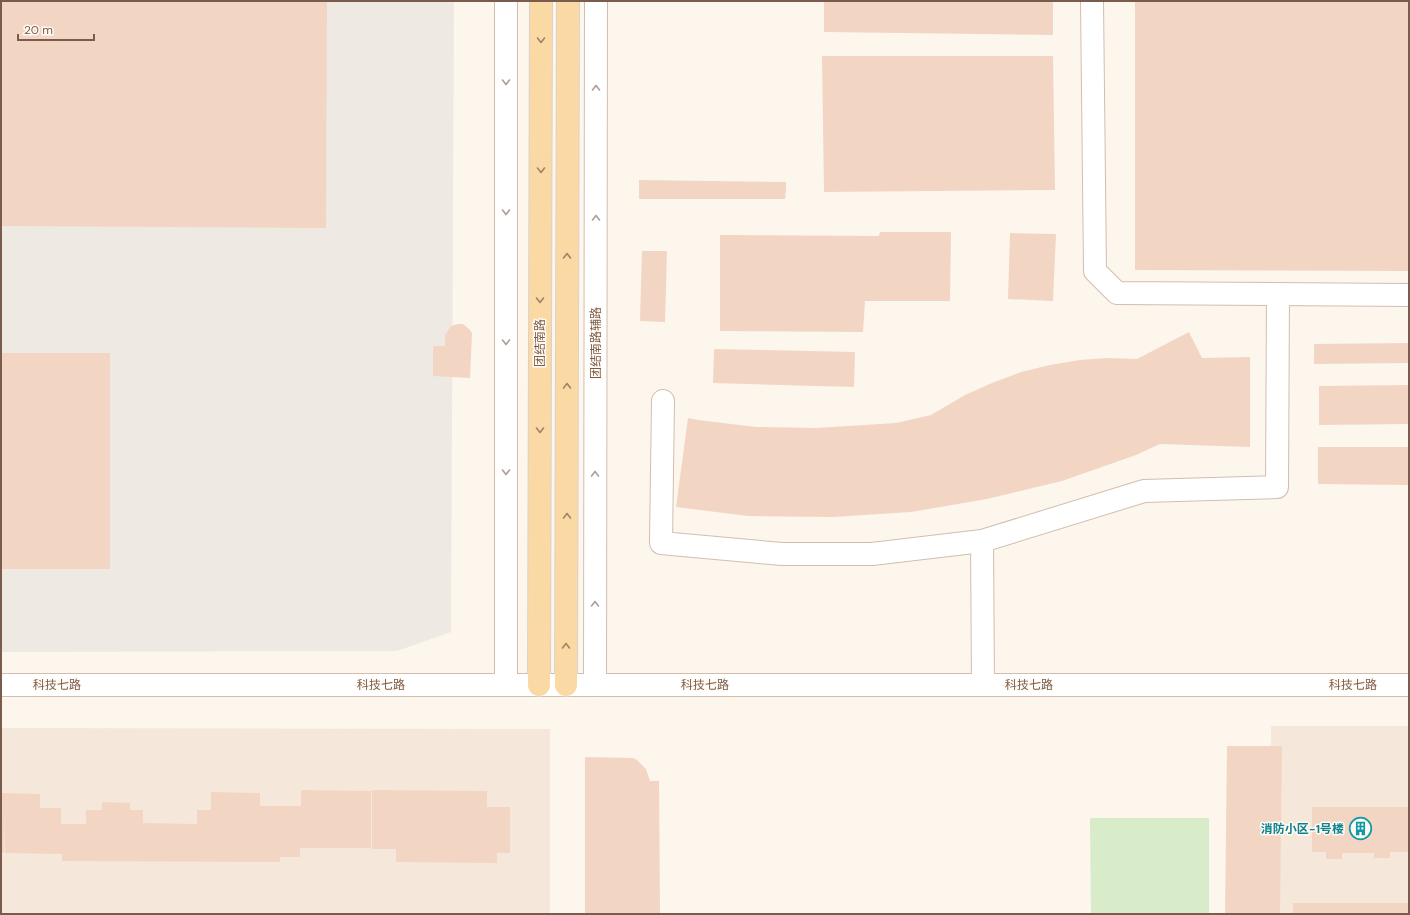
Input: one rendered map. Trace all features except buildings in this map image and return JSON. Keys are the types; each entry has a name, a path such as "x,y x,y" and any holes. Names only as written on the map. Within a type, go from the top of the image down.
{"main road":[{"name":"团结南路","path":"539,684 541,1"},
{"path":"566,684 568,1"}],"street":[{"path":"506,1 506,684"},
{"name":"团结南路辅路","path":"595,684 596,1"},
{"path":"1092,1 1095,271 1117,293 1409,295"},
{"path":"663,401 661,543 782,554 872,554 982,540 1144,491 1277,487 1278,295"},
{"path":"982,540 983,685"},
{"name":"科技七路","path":"1,685 1409,685"}],"shaded area":[{"path":"1,1 454,1 451,632 397,651 1,652"},
{"path":"1271,726 1409,726 1409,914 1272,914"},
{"path":"1,728 550,729 550,914 1,914"}],"green space":[{"path":"1090,818 1209,818 1209,914 1091,914"}],"place":[{"name":"消防小区-1号楼","path":"1360,829"}]}
